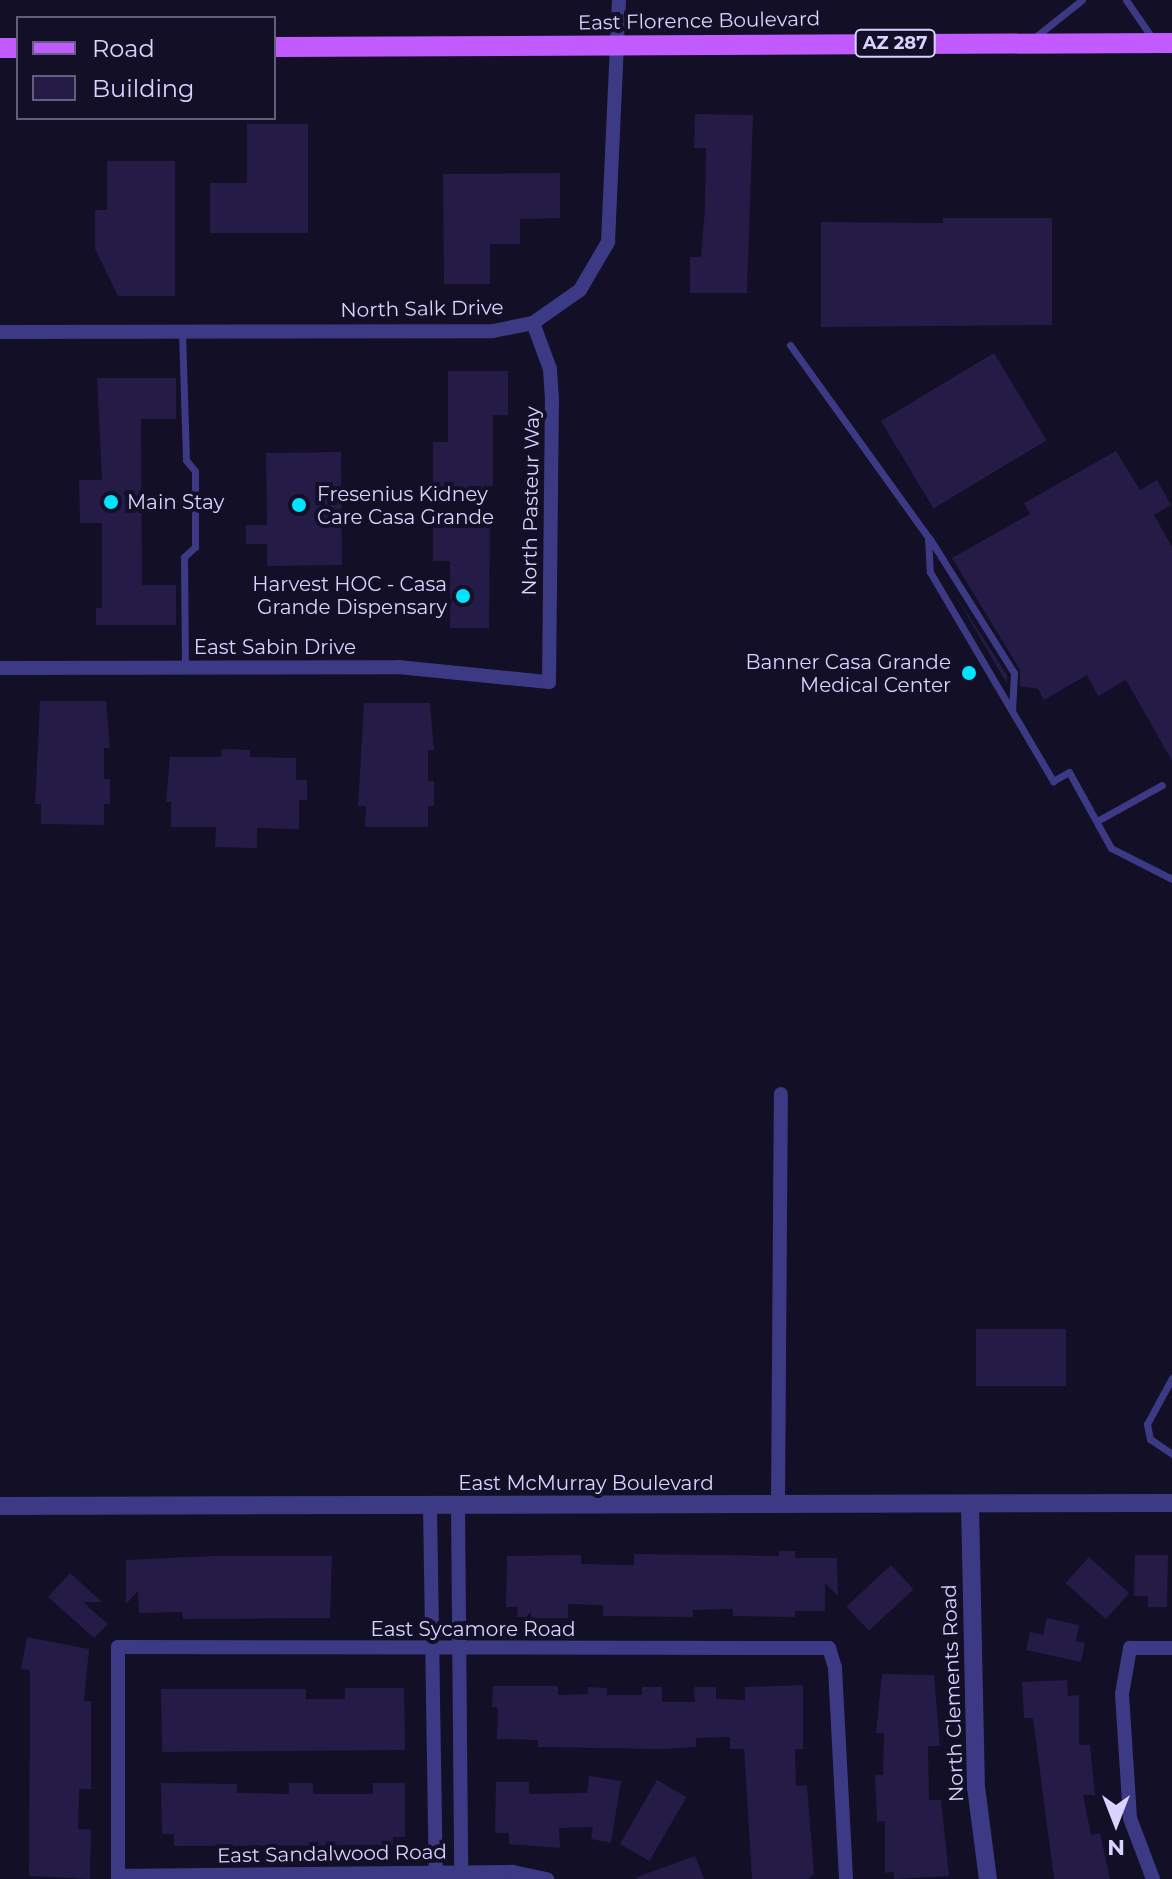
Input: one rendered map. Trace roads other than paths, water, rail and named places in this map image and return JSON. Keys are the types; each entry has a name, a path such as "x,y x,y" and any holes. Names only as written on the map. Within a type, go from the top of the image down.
{"main road":[{"name":"East Florence Boulevard","path":"276,47 1028,41 1165,43"}],"street":[{"name":"North Salk Drive","path":"0,332 493,331 533,323 580,290 608,242 619,0"},
{"name":"North Pasteur Way","path":"533,323 550,369 552,399 549,682"},
{"name":"East Sabin Drive","path":"0,668 398,667 549,682"},
{"path":"778,1504 781,1094"},
{"name":"East McMurray Boulevard","path":"0,1506 1172,1503"},
{"name":"North Clements Road","path":"970,1505 976,1787 988,1879"},
{"path":"430,1506 436,1874"},
{"path":"458,1506 461,1873"},
{"name":"East Sycamore Road","path":"118,1878 118,1647 431,1650 829,1648 835,1668 846,1879"},
{"path":"1153,1879 1130,1818 1122,1694 1130,1648 1172,1648"},
{"name":"East Sandalwood Road","path":"118,1878 513,1872 547,1879"}],"lane":[{"path":"1028,41 1082,0"},
{"path":"1126,0 1165,43"},
{"path":"182,332 186,460 195,471 195,547 184,557 185,668"},
{"path":"790,345 928,537 1014,673 1012,712"},
{"path":"928,537 930,572 1053,781 1069,772 1111,848 1172,879"},
{"path":"1097,821 1162,785"},
{"path":"1172,1378 1147,1424 1150,1439 1172,1454"}],"place":[{"name":"Main Stay","path":"111,502"},
{"name":"Fresenius Kidney Care Casa Grande","path":"299,505"},
{"name":"Harvest HOC - Casa Grande Dispensary","path":"463,596"},
{"name":"Banner Casa Grande Medical Center","path":"969,673"}]}
